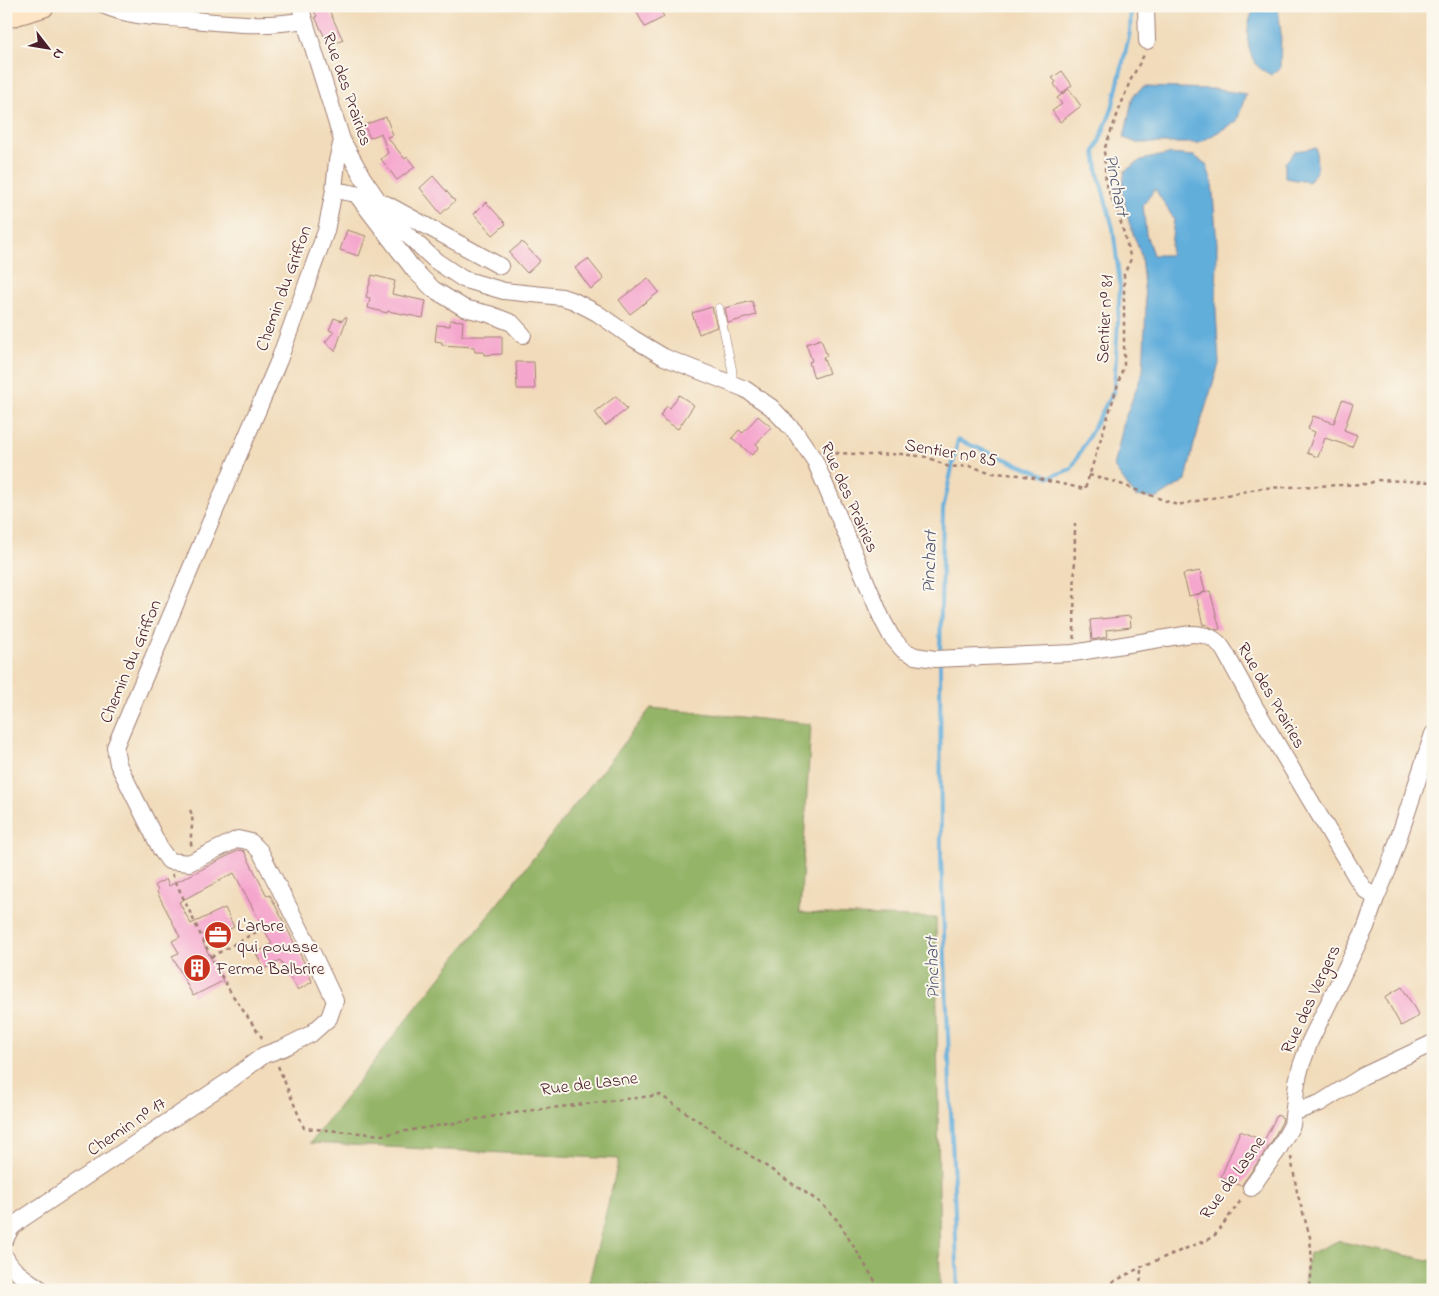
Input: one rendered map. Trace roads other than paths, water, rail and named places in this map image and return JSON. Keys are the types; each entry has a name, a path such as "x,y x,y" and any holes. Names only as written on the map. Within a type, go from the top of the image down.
{"main road":[{"path":"6,17 43,6"}],"street":[{"path":"105,6 119,12 144,16 225,23 271,24 302,13"},
{"path":"1146,6 1147,41"},
{"name":"Rue des Prairies","path":"302,13 342,140 378,200 401,229 426,254 463,278 504,291 562,297 574,301 597,313 664,357 733,384 759,398 782,416 815,462 832,498 875,603 891,636 898,645 909,654 920,658 942,660 1074,653 1191,634 1206,635 1220,644 1356,878 1365,890 1376,898"},
{"name":"Chemin du Griffon","path":"272,1052 311,1034 329,1018 335,1001 312,952 260,851 251,842 238,839 189,863 169,860 161,850 118,764 115,747 279,360 326,231 342,140"},
{"path":"334,190 356,194 414,270 433,288 464,308 512,323 523,335"},
{"path":"378,200 500,266"},
{"name":"Rue des Vergers","path":"1286,1136 1292,1125 1298,1076 1305,1054 1366,927 1388,870 1433,734"},
{"path":"1295,1112 1320,1103 1363,1076 1433,1043"},
{"name":"Chemin nᵒ 17","path":"6,1238 12,1228 22,1219 216,1090 264,1055 272,1052"},
{"name":"Rue de Lasne","path":"1251,1188 1286,1136"},
{"path":"6,1258 17,1271 42,1290"}],"lane":[{"path":"719,308 732,368 733,384"}],"water":[{"path":"1256,6 1278,6 1281,33 1280,69 1271,75 1256,65 1249,49 1248,27"},
{"path":"1144,87 1213,89 1246,94 1237,121 1199,143 1137,143 1124,138 1133,96"},
{"path":"1316,148 1317,170 1309,182 1285,178 1285,163 1295,151"},
{"path":"1169,154 1194,156 1206,164 1212,182 1217,244 1216,311 1219,364 1194,444 1186,480 1156,499 1135,496 1114,467 1124,421 1143,371 1146,308 1141,255 1129,222 1122,190 1125,171 1141,160","holes":["1155,189 1174,219 1170,255 1153,255 1146,234 1143,205"]}],"waterway":[{"name":"Pinchart","path":"940,655 943,509 958,440 1050,477 1071,469 1114,390 1120,285 1113,228 1098,173 1095,152 1112,109 1130,32 1131,6"},
{"name":"Pinchart","path":"940,662 941,857 958,1290"}],"place":[{"name":"L'arbre qui pousse","path":"218,935"},
{"name":"Ferme Balbrire","path":"197,968"}]}
